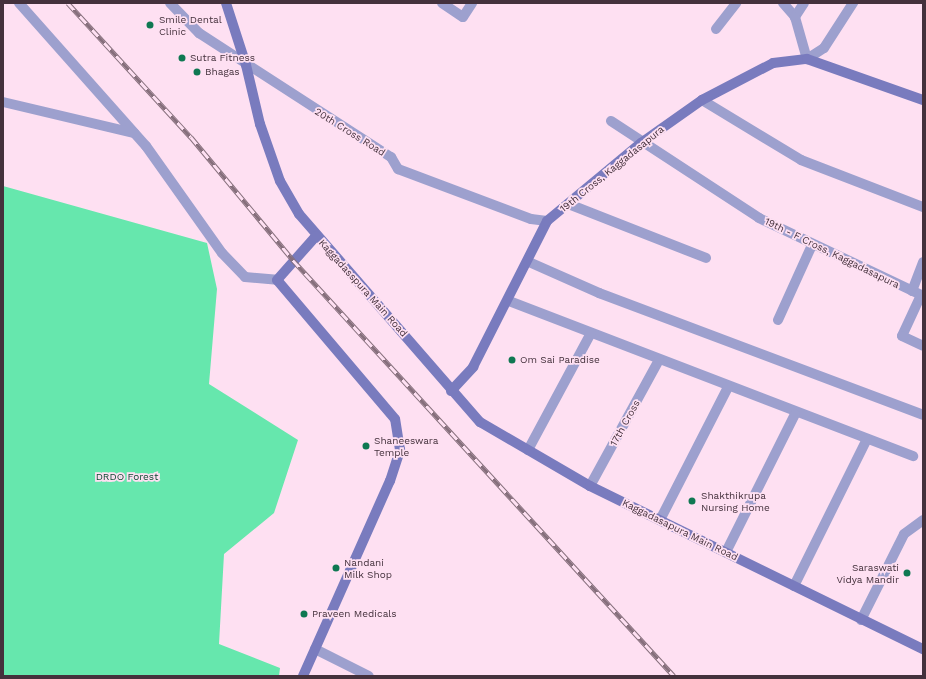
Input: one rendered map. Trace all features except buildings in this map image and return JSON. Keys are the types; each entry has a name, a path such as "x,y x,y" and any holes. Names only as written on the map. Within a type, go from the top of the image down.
{"street":[{"path":"19,3 134,133 222,253 245,277 277,280 395,419 400,450 390,481 303,676"},
{"name":"20th Cross Road","path":"170,3 199,33 246,65 391,157 398,169 531,219 547,221"},
{"path":"226,3 246,65"},
{"path":"442,3 463,17 472,3"},
{"path":"716,29 736,3"},
{"path":"783,3 795,17 807,59 824,48 853,3"},
{"path":"795,17 804,3"},
{"name":"19th Cross, Kaggadasapura","path":"547,221 571,205 641,143 702,100 773,63 807,59 923,100"},
{"name":"Kaggadasspura Main Road","path":"246,65 260,124 280,181 316,236 451,391"},
{"path":"702,100 801,160 923,207"},
{"path":"3,102 134,133"},
{"name":"19th - F Cross, Kaggadasapura","path":"611,121 641,143 759,218 812,245 918,294"},
{"path":"571,205 706,258"},
{"path":"451,391 473,367 529,262 547,221"},
{"path":"277,280 316,236"},
{"path":"778,320 812,245"},
{"path":"529,262 606,296 923,415"},
{"path":"923,262 918,294 902,336 923,346"},
{"path":"509,301 795,414 913,456"},
{"path":"528,450 591,333"},
{"name":"17th Cross","path":"590,486 659,360"},
{"path":"660,520 728,387"},
{"name":"Kaggadasapura Main Road","path":"451,391 480,422 590,486 861,620 923,648"},
{"path":"726,552 795,414"},
{"path":"794,586 867,439"},
{"path":"861,620 904,534 923,520"},
{"path":"315,649 369,676"}],"green space":[{"name":"DRDO Forest","path":"3,186 207,243 217,289 209,384 298,440 274,513 224,554 219,644 280,668 279,676 3,676"}],"railway":[{"path":"68,3 191,137 293,260 674,676"}],"place":[{"name":"Smile Dental Clinic","path":"150,25"},
{"name":"Sutra Fitness","path":"182,58"},
{"name":"Bhagas","path":"197,72"},
{"name":"Om Sai Paradise","path":"512,360"},
{"name":"Shaneeswara Temple","path":"366,446"},
{"name":"Shakthikrupa Nursing Home","path":"692,501"},
{"name":"Nandani Milk Shop","path":"336,568"},
{"name":"Saraswati Vidya Mandir","path":"907,573"},
{"name":"Praveen Medicals","path":"304,614"}]}
